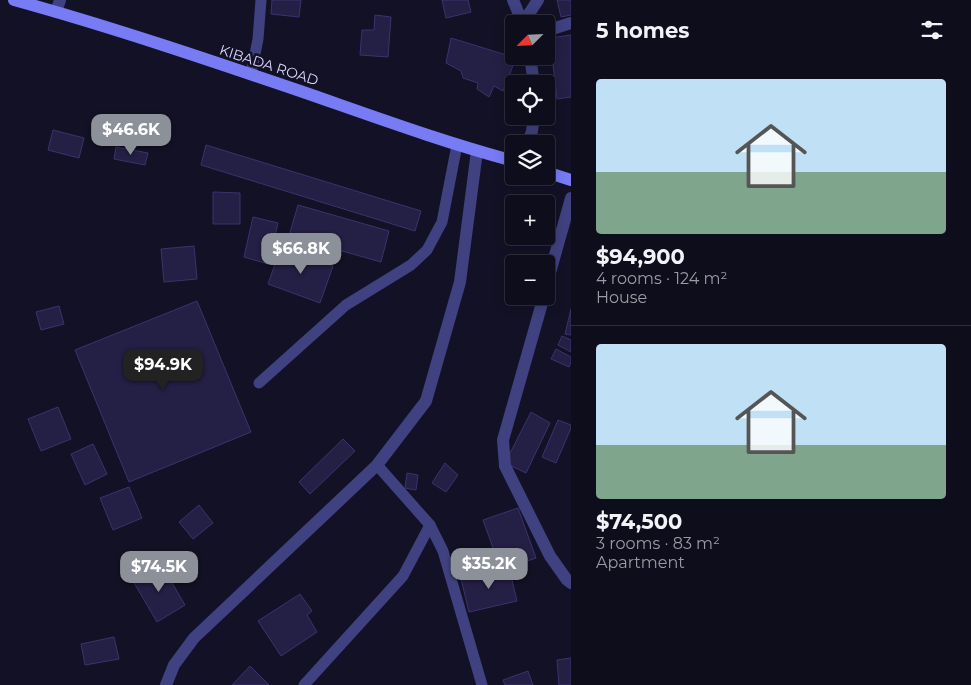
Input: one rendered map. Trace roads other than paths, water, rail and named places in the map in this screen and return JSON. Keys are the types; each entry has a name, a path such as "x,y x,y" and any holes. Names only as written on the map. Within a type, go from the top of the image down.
{"main road":[{"name":"KIBADA ROAD","path":"14,0 58,6 456,145 505,159"},
{"path":"555,175 571,180"}],"street":[{"path":"513,0 520,15"},
{"path":"528,15 538,0"},
{"path":"555,28 571,23"},
{"path":"166,685 174,665 194,638 377,465 426,401 460,282 477,151"},
{"path":"555,255 571,198"},
{"path":"541,305 503,440 505,466 550,556 571,583"}],"lane":[{"path":"251,74 258,39 261,0"},
{"path":"258,383 346,305 411,265 427,250 442,222 456,145"},
{"path":"377,465 430,525 443,551 482,685"},
{"path":"304,685 403,576 430,525"}]}
